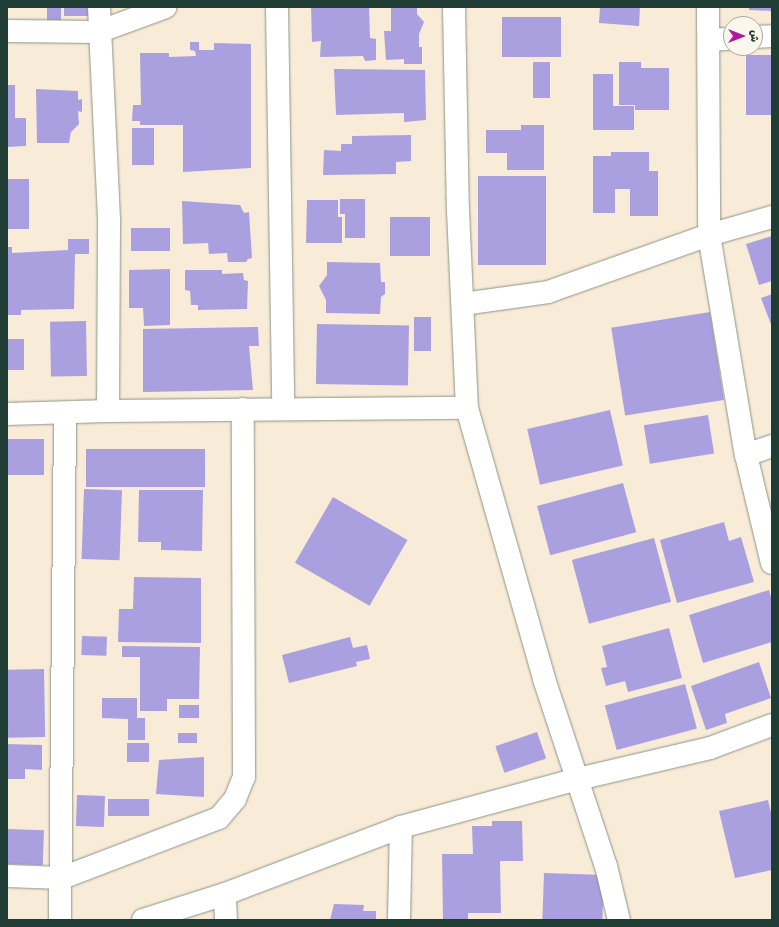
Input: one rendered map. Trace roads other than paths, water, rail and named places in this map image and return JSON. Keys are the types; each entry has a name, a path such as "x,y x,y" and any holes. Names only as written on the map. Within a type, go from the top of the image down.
{"street":[{"path":"99,7 98,32 109,222 108,411"},
{"path":"7,31 98,32 166,7"},
{"path":"277,7 283,408"},
{"path":"454,7 467,408 544,679 606,866 619,920"},
{"path":"708,7 709,235 746,455 772,563"},
{"path":"709,40 723,39"},
{"path":"463,304 548,292 709,235 772,217"},
{"path":"7,414 283,408 467,408"},
{"path":"7,876 62,878 219,818 235,799 244,777 243,409"},
{"path":"60,920 62,878 65,413"},
{"path":"746,455 772,446"},
{"path":"143,920 225,894 401,827 578,779 710,748 772,725"},
{"path":"399,920 401,827"},
{"path":"225,894 226,920"}]}
